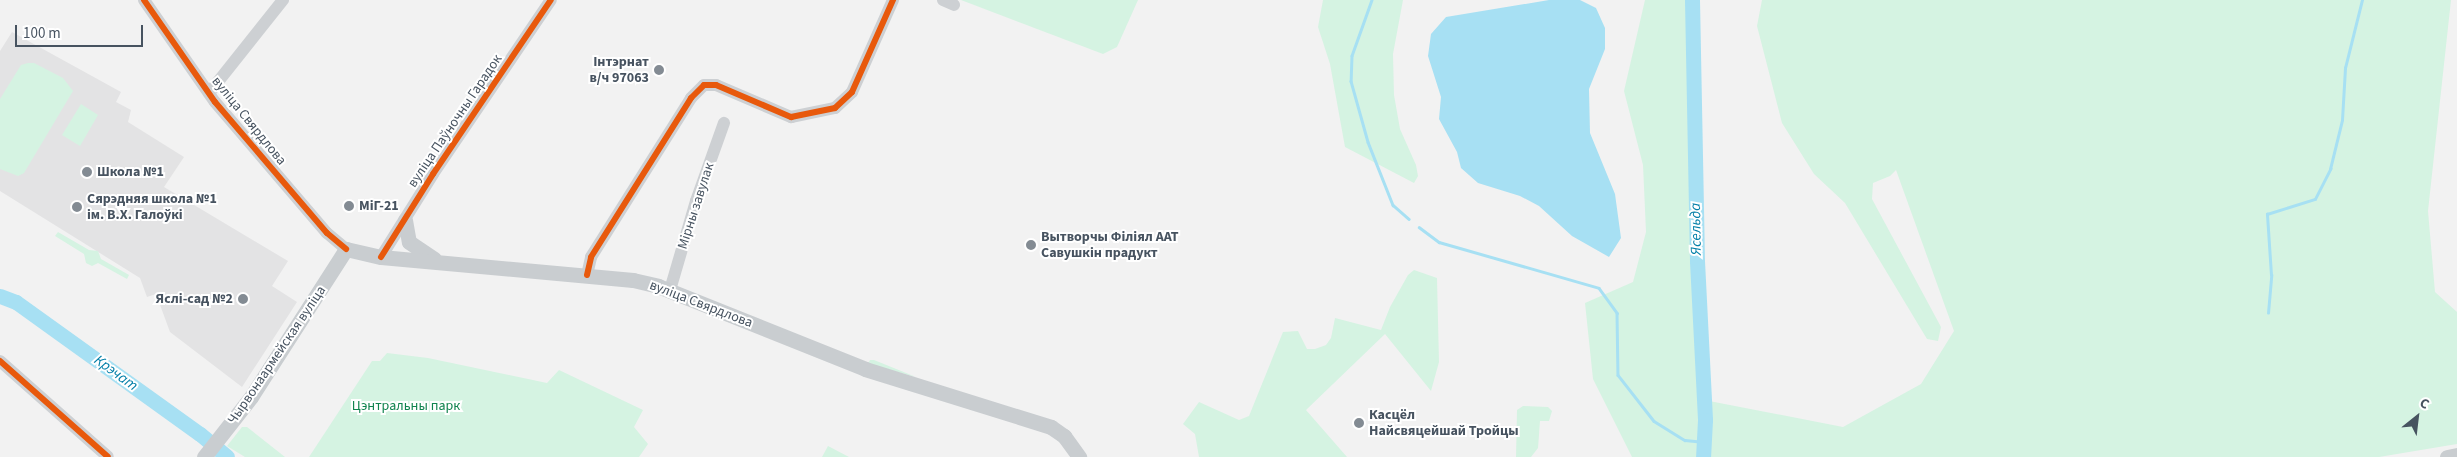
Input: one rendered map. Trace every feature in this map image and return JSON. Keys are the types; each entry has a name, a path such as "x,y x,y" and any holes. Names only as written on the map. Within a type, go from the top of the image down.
{"main road":[{"path":"405,220 409,242 437,261"},
{"name":"вуліца Свярдлова","path":"346,249 381,257 633,280 670,290 865,369 1051,427 1069,441 1079,457"},
{"name":"Чырвонаармейская вуліца","path":"205,455 224,434 282,350 346,249"},
{"path":"2447,457 2457,455"}],"street":[{"name":"вуліца Свярдлова","path":"144,0 209,93 326,234 346,249"},
{"path":"209,93 283,0"},
{"name":"вуліца Паўночны Гарадок","path":"381,257 551,0"},
{"path":"587,275 591,256 691,98 704,85 716,85 791,117 835,108 852,92 893,0"},
{"name":"Мірны завулак","path":"670,290 696,201 724,123"},
{"path":"0,361 108,457"}],"shaded area":[{"name":"Школа №1","path":"12,32 121,92 116,102 131,110 128,122 184,157 164,187 288,261 272,286 297,302 242,387 170,332 156,294 147,297 140,278 0,191 0,51"}],"green space":[{"path":"961,0 1138,0 1117,47 1103,54"},
{"path":"1323,0 1403,0 1393,54 1394,95 1400,129 1416,165 1418,176 1414,183 1345,147 1330,64 1318,27"},
{"path":"1645,0 1692,0 1697,261 1704,400 1843,427 1921,384 1954,331 1896,170 1890,176 1873,183 1872,199 1941,327 1938,341 1927,339 1845,203 1814,174 1782,123 1757,26 1762,0 2451,0 2428,211 2435,292 2457,312 2457,444 2379,457 1632,457 1593,379 1585,303 1633,282 1646,232 1643,165 1624,91"},
{"path":"34,63 63,78 73,91 24,173 18,176 0,169 0,99 21,65"},
{"path":"81,104 98,115 80,146 62,135"},
{"path":"58,232 89,250 98,251 101,259 129,275 127,279 98,263 92,266 86,263 84,254 55,236"},
{"path":"1414,270 1437,278 1439,362 1431,391 1385,334 1306,410 1347,457 1199,457 1195,434 1183,424 1199,402 1239,420 1249,416 1283,332 1298,331 1307,349 1315,349 1326,345 1331,338 1335,318 1381,330 1390,307 1408,275"},
{"name":"Цэнтральны парк","path":"387,353 428,358 547,383 559,370 643,410 634,427 648,444 639,457 309,457 372,361 380,361"},
{"path":"870,360 874,360 916,377 868,364"},
{"path":"1523,406 1548,407 1552,411 1549,421 1540,421 1538,448 1531,457 1516,457 1517,410"},
{"path":"242,427 247,427 285,457 245,457 227,446"},
{"path":"828,446 849,457 822,457"}],"water":[{"path":"1549,0 1580,0 1596,8 1605,28 1605,49 1589,89 1590,133 1615,194 1621,238 1609,257 1572,236 1539,206 1520,196 1478,183 1461,168 1457,152 1439,119 1441,97 1428,56 1431,34 1446,17"}],"waterway":[{"path":"1372,0 1352,56 1351,81 1368,142 1393,205 1409,219"},
{"name":"Ясельда","path":"1692,0 1697,261 1705,420 1703,457"},
{"path":"2268,313 2271,275 2267,214 2315,199 2330,169 2342,120 2345,68 2362,0"},
{"path":"1419,227 1439,242 1599,288 1617,313 1618,375 1654,421 1685,440 1704,442"},
{"name":"Крэчат","path":"0,296 16,302 200,434 227,457"}],"cycle path":[{"path":"144,0 215,102 327,233 346,249"},
{"path":"381,257 433,174 551,0"},
{"path":"587,275 591,257 691,98 704,85 716,85 791,117 835,108 852,92 893,0"},
{"path":"0,361 108,457"}],"place":[{"name":"Інтэрнат в/ч 97063","path":"659,70"},
{"name":"Школа №1","path":"87,172"},
{"name":"МіГ-21","path":"349,206"},
{"name":"Сярэдняя школа №1 ім. В.Х. Галоўкі","path":"77,207"},
{"name":"Вытворчы Філіял ААТ Савушкін прадукт","path":"1031,245"},
{"name":"Яслі-сад №2","path":"243,299"},
{"name":"Касцёл Найсвяцейшай Тройцы","path":"1359,423"}]}
